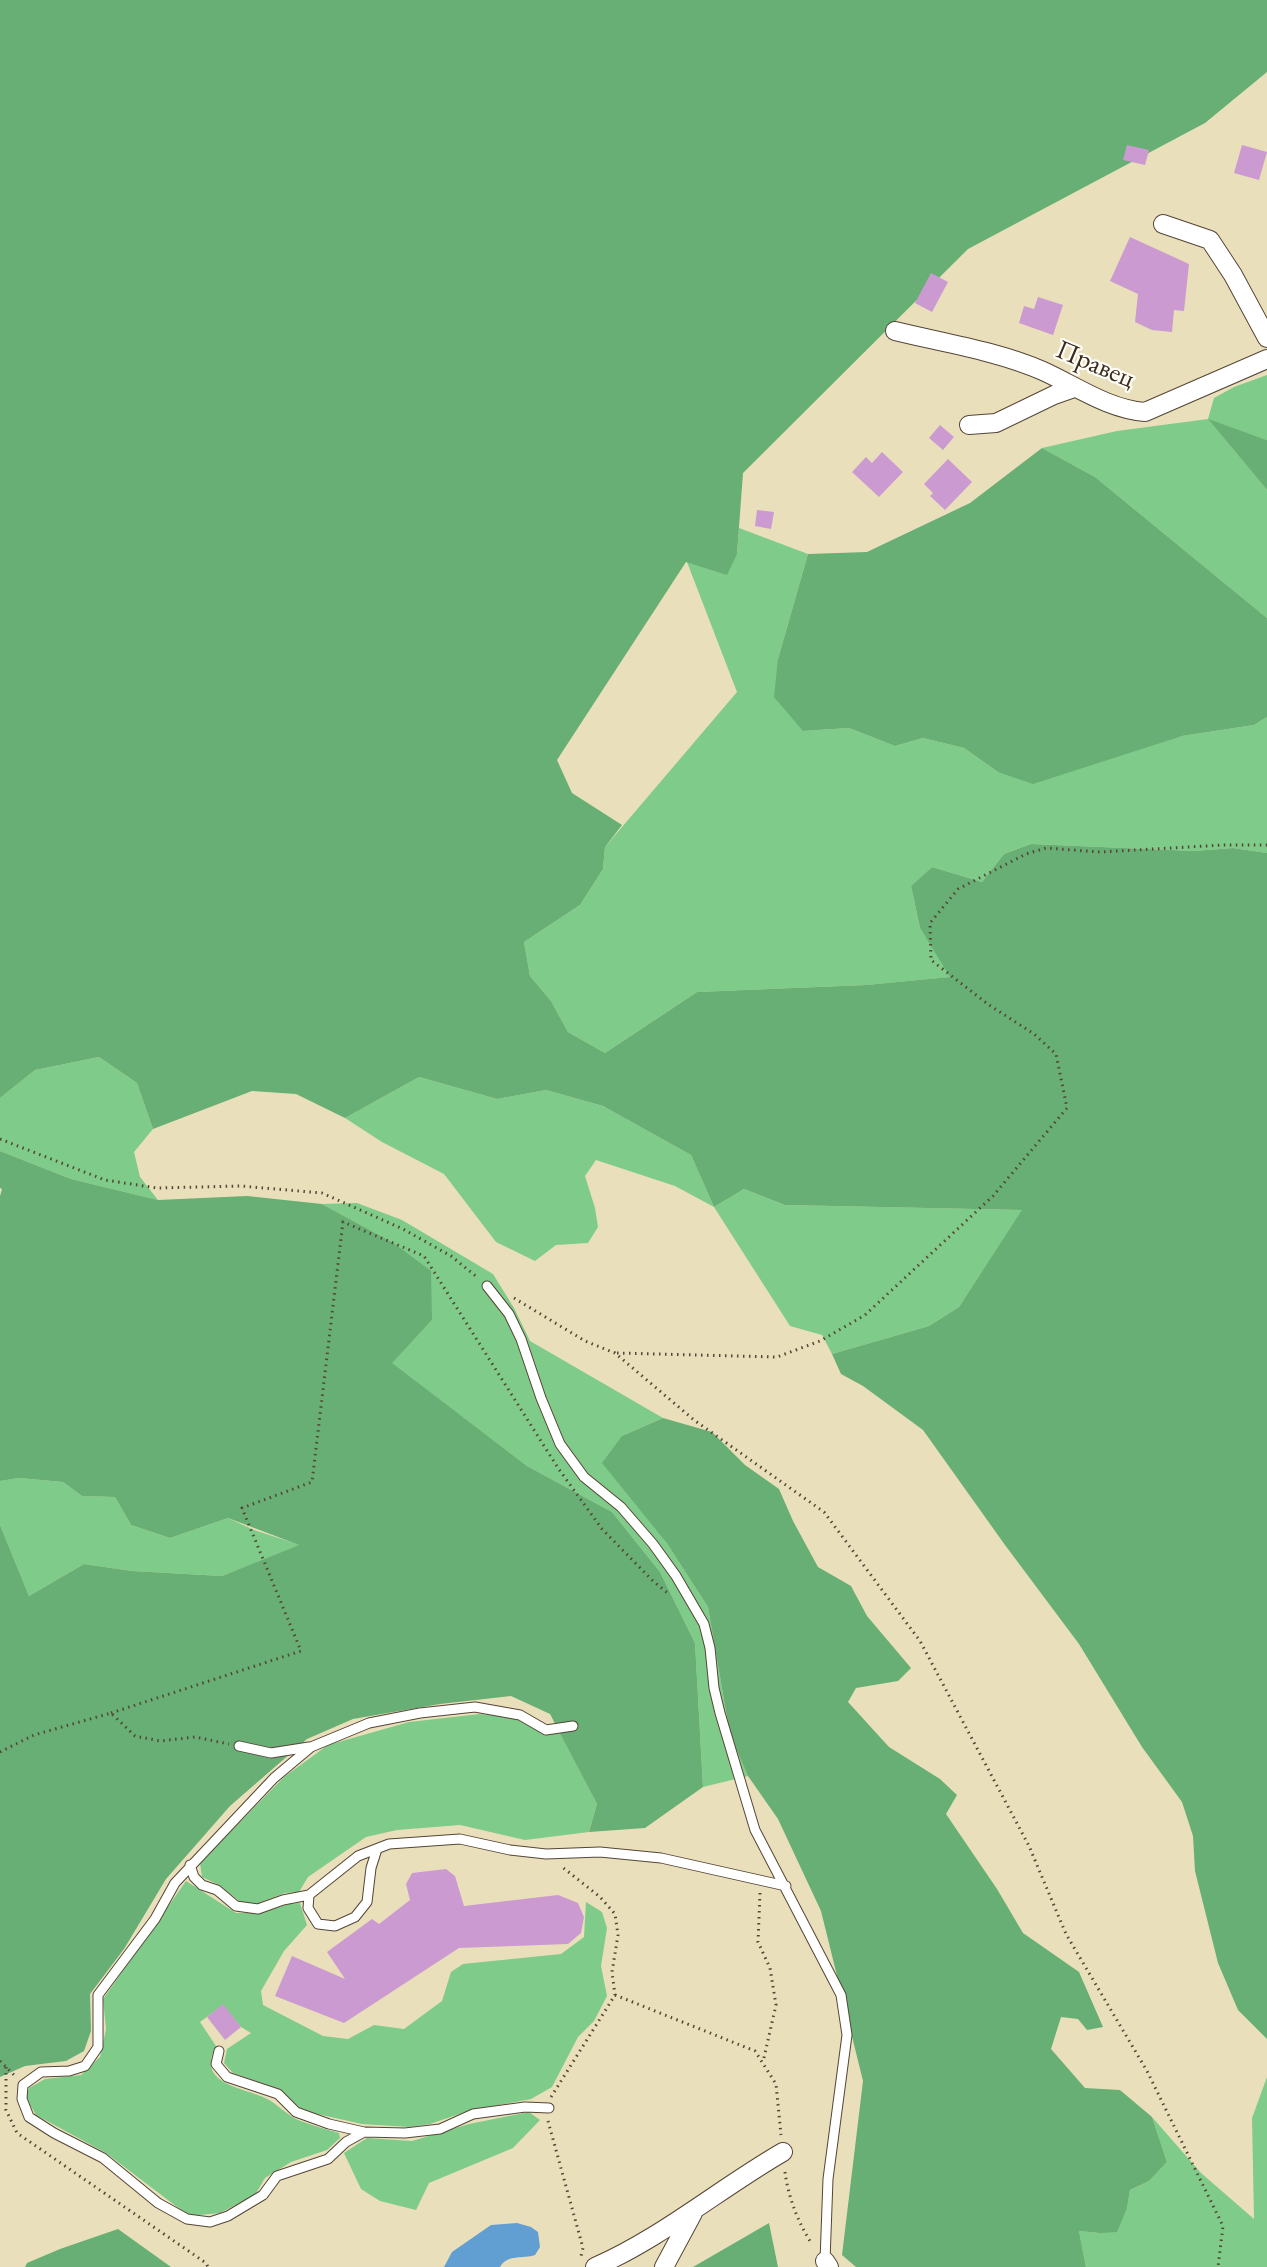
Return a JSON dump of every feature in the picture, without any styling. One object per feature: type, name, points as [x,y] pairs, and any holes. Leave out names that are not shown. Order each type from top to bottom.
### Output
[{"type":"street","points":[[1163,224],[1210,240],[1233,275],[1267,338]]},
{"type":"street","name":"Правец","points":[[895,332],[987,353],[1031,367],[1074,388],[1131,411],[1146,412],[1267,359]]},
{"type":"street","points":[[969,425],[996,423],[1054,395],[1074,388]]},
{"type":"street","points":[[588,2262],[626,2253],[783,2152]]},
{"type":"street","points":[[664,2267],[695,2210]]},
{"type":"lane","points":[[487,1286],[509,1314],[521,1339],[560,1444],[584,1477],[621,1507],[654,1544],[704,1624],[720,1713],[756,1830],[841,1995],[847,2035],[828,2179],[827,2264]]},
{"type":"lane","points":[[239,1746],[271,1753],[311,1747],[369,1723],[420,1713],[475,1707],[519,1715],[546,1730],[573,1726]]},
{"type":"lane","points":[[311,1747],[273,1778],[175,1883],[155,1919],[98,1995],[98,2047],[85,2066],[69,2071],[41,2072],[23,2085],[22,2099],[29,2117],[54,2133],[103,2158],[158,2203],[187,2219],[210,2222],[228,2216],[264,2194],[277,2176],[328,2159],[346,2142],[364,2132]]},
{"type":"lane","points":[[190,1865],[194,1877],[202,1885],[217,1890],[236,1906],[258,1909],[283,1900],[309,1895],[358,1856],[389,1844],[460,1839],[510,1850],[546,1854],[600,1852],[661,1858],[786,1886]]},
{"type":"lane","points":[[309,1895],[308,1908],[318,1924],[336,1926],[355,1917],[367,1902],[371,1868],[377,1849]]},
{"type":"lane","points":[[219,2051],[216,2064],[226,2077],[278,2094],[296,2112],[329,2124],[364,2132],[405,2133],[440,2129],[473,2114],[525,2107],[549,2108]]},
{"type":"path","points":[[615,1353],[777,1357],[820,1341],[865,1315],[993,1196],[1067,1108],[1056,1054],[1034,1034],[989,1005],[931,960],[930,923],[958,889],[1026,854],[1046,848],[1100,852],[1224,845],[1267,845]]},
{"type":"path","points":[[0,1139],[115,1182],[157,1188],[241,1186],[322,1193],[403,1229],[451,1256],[487,1286],[520,1301],[585,1341],[615,1353],[693,1420],[824,1512],[920,1641],[1029,1846],[1066,1934],[1148,2071],[1223,2226],[1218,2267]]},
{"type":"path","points":[[0,1752],[34,1735],[111,1713],[301,1651],[242,1508],[312,1482],[343,1222],[424,1256],[558,1468],[602,1529],[653,1581],[675,1599]]},
{"type":"path","points":[[111,1713],[135,1736],[160,1741],[195,1737],[239,1746]]},
{"type":"path","points":[[546,1854],[600,1897],[615,1914],[618,1935],[612,1972],[615,1995],[550,2099],[547,2119],[588,2262]]},
{"type":"path","points":[[761,1881],[758,1942],[770,1968],[776,2005],[763,2064]]},
{"type":"path","points":[[615,1995],[756,2051],[776,2084],[786,2184],[797,2215],[810,2241],[827,2264]]},
{"type":"path","points":[[0,2061],[23,2085]]},
{"type":"path","points":[[6,2067],[6,2110],[17,2133],[196,2256],[208,2267]]},
{"type":"green space","points":[[0,0],[1267,0],[1267,72],[1205,123],[968,249],[743,473],[737,554],[727,575],[686,562],[557,760],[572,793],[622,825],[605,847],[603,869],[580,905],[524,942],[530,976],[551,1001],[568,1032],[605,1053],[697,992],[866,985],[950,977],[920,928],[911,886],[932,867],[982,882],[1004,854],[1031,844],[1194,851],[1233,848],[1267,853],[1267,2039],[1238,2010],[1218,1963],[1195,1871],[1193,1836],[1182,1802],[1142,1747],[1079,1644],[923,1430],[863,1386],[841,1374],[832,1354],[929,1326],[959,1307],[1022,1210],[785,1205],[744,1189],[714,1207],[691,1155],[603,1106],[546,1090],[497,1099],[419,1077],[345,1118],[296,1094],[252,1091],[153,1129],[137,1083],[99,1057],[35,1070],[0,1098]]},
{"type":"green space","points":[[1267,375],[1267,440],[1209,420],[1267,490],[1267,618],[1095,477],[1042,448],[1117,431],[1208,419],[1214,398],[1234,387]]},
{"type":"green space","points":[[1208,419],[1267,440],[1267,490]]},
{"type":"green space","points":[[1042,448],[1095,477],[1267,618],[1267,717],[1254,725],[1182,736],[1033,784],[998,772],[964,748],[923,738],[895,746],[849,728],[803,731],[774,697],[778,659],[808,554],[867,552],[970,503]]},
{"type":"green space","points":[[739,528],[808,554],[778,659],[803,731],[849,728],[895,746],[923,738],[964,748],[998,772],[1182,736],[1254,725],[1267,717],[1267,853],[1233,848],[1194,851],[1031,844],[1004,854],[982,882],[932,867],[911,886],[920,928],[951,977],[866,985],[697,992],[605,1053],[568,1032],[551,1001],[530,976],[524,942],[580,905],[603,869],[605,847],[737,692],[687,562],[737,554]]},
{"type":"green space","points":[[99,1057],[137,1083],[153,1129],[134,1152],[140,1177],[158,1200],[71,1179],[0,1151],[0,1098],[35,1070]]},
{"type":"green space","points":[[419,1077],[497,1099],[546,1090],[603,1106],[691,1155],[714,1207],[675,1186],[596,1160],[585,1176],[598,1227],[588,1243],[556,1245],[535,1261],[496,1242],[444,1174],[382,1142],[345,1118]]},
{"type":"green space","points":[[0,1151],[71,1179],[158,1200],[247,1196],[322,1204],[392,1242],[431,1271],[432,1320],[392,1363],[527,1466],[612,1512],[660,1572],[695,1643],[703,1787],[645,1828],[589,1832],[597,1804],[550,1714],[511,1696],[440,1704],[353,1719],[307,1739],[230,1806],[166,1879],[124,1949],[90,1994],[91,2031],[84,2051],[66,2061],[25,2066],[0,2077],[0,1525],[29,1596],[84,1564],[132,1571],[222,1576],[299,1545],[228,1518],[170,1538],[131,1525],[115,1497],[82,1496],[63,1482],[19,1478],[0,1481],[0,1196],[2,1189],[0,1188]]},
{"type":"green space","points":[[744,1189],[785,1205],[1023,1210],[959,1307],[929,1326],[832,1354],[822,1335],[790,1326],[714,1207]]},
{"type":"green space","points":[[357,1203],[402,1220],[493,1274],[514,1308],[530,1341],[663,1418],[622,1436],[666,1542],[708,1607],[730,1735],[748,1776],[703,1787],[695,1643],[660,1572],[612,1512],[527,1466],[391,1363],[432,1320],[392,1242],[322,1204]]},
{"type":"green space","points":[[663,1418],[712,1432],[745,1465],[779,1489],[818,1567],[851,1586],[867,1616],[911,1668],[898,1681],[856,1688],[848,1702],[889,1747],[940,1779],[957,1795],[946,1814],[997,1889],[1023,1933],[1079,1972],[1103,2027],[1087,2030],[1078,2019],[1061,2017],[1051,2049],[1085,2088],[1120,2090],[1152,2117],[1167,2162],[1149,2181],[1130,2190],[1127,2208],[1117,2232],[1079,2231],[1086,2267],[856,2267],[842,2255],[863,2081],[821,1911],[778,1819],[748,1776],[730,1735],[708,1607],[666,1542],[602,1463],[622,1436]]},
{"type":"green space","points":[[19,1478],[63,1482],[82,1496],[115,1497],[131,1525],[170,1538],[228,1518],[254,1530],[300,1545],[222,1576],[132,1571],[84,1564],[29,1596],[0,1525],[0,1481]]},
{"type":"green space","points":[[480,1714],[515,1718],[543,1734],[560,1732],[597,1804],[589,1832],[525,1840],[460,1825],[397,1830],[366,1837],[308,1877],[299,1892],[285,1893],[256,1904],[242,1903],[219,1885],[202,1877],[200,1863],[284,1777],[328,1745],[409,1722]]},
{"type":"green space","points":[[186,1881],[236,1913],[264,1912],[300,1903],[307,1925],[284,1951],[261,1991],[263,2005],[323,2036],[348,2039],[374,2025],[404,2029],[442,2001],[451,1972],[463,1964],[561,1954],[584,1937],[586,1902],[602,1912],[607,1928],[601,1966],[607,1996],[594,2021],[578,2037],[552,2087],[531,2099],[468,2111],[430,2124],[409,2127],[362,2124],[304,2111],[275,2088],[233,2073],[224,2063],[227,2049],[251,2033],[241,2027],[223,2005],[200,2022],[216,2046],[211,2058],[216,2076],[223,2082],[268,2099],[298,2120],[339,2133],[340,2138],[327,2150],[291,2162],[265,2178],[255,2195],[220,2213],[189,2216],[106,2153],[36,2115],[26,2098],[29,2088],[45,2079],[81,2075],[100,2057],[106,2029],[103,1999]]},
{"type":"green space","points":[[1267,2077],[1267,2267],[1086,2267],[1079,2231],[1099,2233],[1127,2208],[1130,2190],[1149,2181],[1167,2162],[1152,2117],[1201,2173],[1254,2219],[1252,2118]]},
{"type":"green space","points":[[529,2112],[540,2120],[513,2148],[429,2183],[416,2210],[380,2201],[361,2189],[344,2153],[367,2138],[412,2141],[469,2124]]},
{"type":"green space","points":[[769,2223],[778,2267],[693,2267]]},
{"type":"green space","points":[[118,2229],[171,2267],[25,2267],[27,2263],[60,2249]]},
{"type":"water","points":[[517,2223],[531,2227],[538,2232],[540,2247],[535,2255],[507,2260],[500,2267],[444,2267],[452,2252],[491,2225]]},
{"type":"building","points":[[1127,145],[1149,150],[1145,165],[1123,160]]},
{"type":"building","points":[[1242,145],[1267,152],[1259,180],[1234,173]]},
{"type":"building","points":[[1130,237],[1189,264],[1184,311],[1174,310],[1172,332],[1152,330],[1135,322],[1138,294],[1110,281]]},
{"type":"building","points":[[931,273],[948,282],[932,312],[915,303]]},
{"type":"building","points":[[1038,297],[1063,305],[1053,335],[1019,323],[1024,306],[1034,309]]},
{"type":"building","points":[[940,425],[954,437],[943,450],[929,438]]},
{"type":"building","points":[[882,452],[903,472],[879,497],[852,472],[866,457],[872,463]]},
{"type":"building","points":[[948,459],[972,482],[945,510],[930,496],[933,493],[924,484]]},
{"type":"building","points":[[757,510],[774,512],[771,529],[755,526]]},
{"type":"building","points":[[446,1869],[455,1876],[464,1906],[558,1895],[578,1903],[584,1917],[581,1933],[568,1944],[459,1948],[344,2023],[275,1996],[292,1956],[345,1979],[327,1952],[372,1919],[379,1924],[410,1900],[406,1884],[412,1873]]},
{"type":"building","points":[[223,2004],[241,2027],[225,2040],[207,2017]]}]
